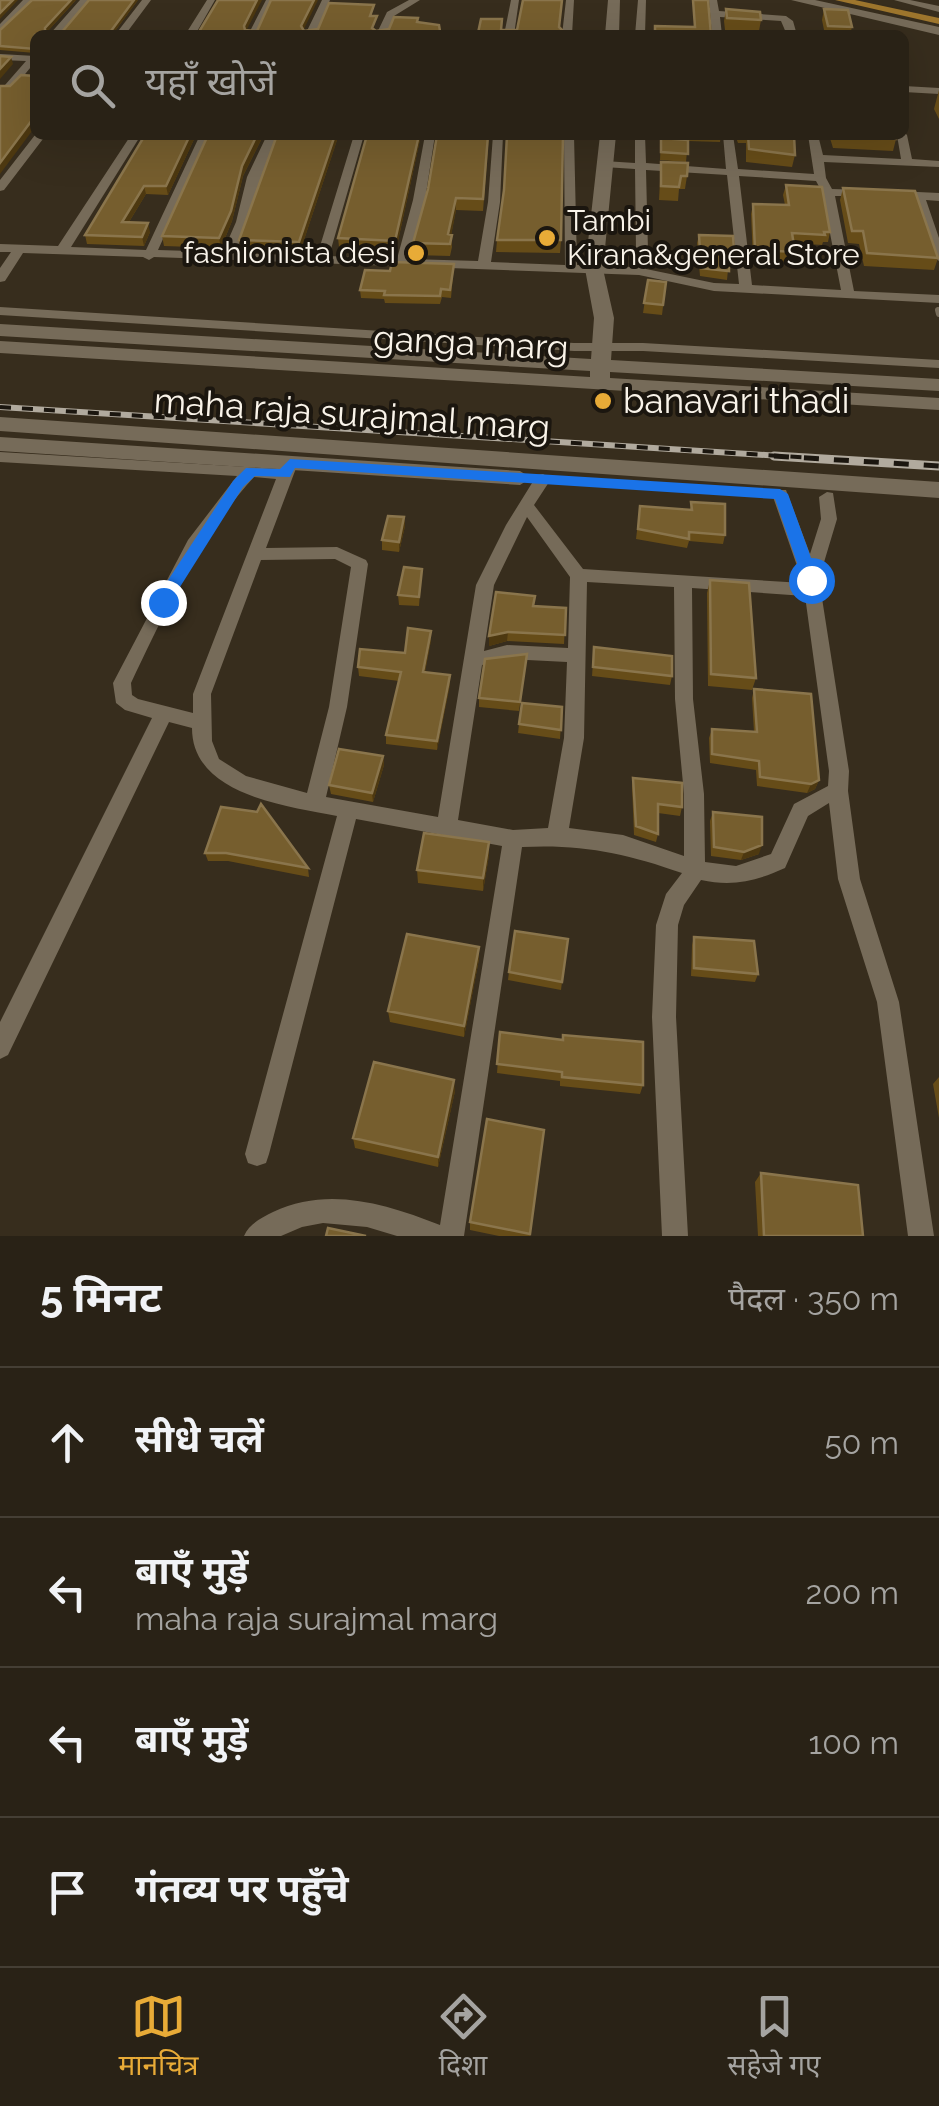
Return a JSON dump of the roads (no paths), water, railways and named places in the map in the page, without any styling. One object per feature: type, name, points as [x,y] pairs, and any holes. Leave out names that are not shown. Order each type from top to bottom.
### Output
[{"type":"street","points":[[0,29],[28,0]]},
{"type":"street","points":[[58,30],[85,0]]},
{"type":"street","points":[[124,30],[147,0]]},
{"type":"street","points":[[193,30],[211,0]]},
{"type":"street","points":[[255,30],[270,0]]},
{"type":"street","points":[[312,30],[326,0]]},
{"type":"street","points":[[383,30],[390,14],[416,0]]},
{"type":"street","points":[[510,30],[514,0]]},
{"type":"street","points":[[568,30],[570,0]]},
{"type":"street","points":[[612,30],[614,0]]},
{"type":"street","points":[[640,30],[642,0]]},
{"type":"street","points":[[713,0],[717,30]]},
{"type":"street","points":[[797,0],[939,31]]},
{"type":"street","points":[[898,0],[939,9]]},
{"type":"street","points":[[716,14],[776,16],[788,21],[791,30]]},
{"type":"street","points":[[0,57],[30,57]]},
{"type":"street","points":[[0,99],[4,88],[29,74]]},
{"type":"street","points":[[909,89],[939,91]]},
{"type":"street","points":[[0,188],[36,140]]},
{"type":"street","points":[[60,252],[133,140]]},
{"type":"street","points":[[148,256],[203,140]]},
{"type":"street","points":[[227,258],[270,140]]},
{"type":"street","points":[[322,260],[358,140]]},
{"type":"street","points":[[402,263],[419,200],[429,140]]},
{"type":"street","points":[[484,265],[494,202],[498,140]]},
{"type":"street","points":[[569,140],[571,268]]},
{"type":"street","points":[[602,365],[594,269],[607,140]]},
{"type":"street","points":[[639,271],[640,140]]},
{"type":"street","points":[[729,140],[746,288]]},
{"type":"street","points":[[814,140],[848,294]]},
{"type":"street","points":[[903,140],[906,162]]},
{"type":"street","points":[[818,158],[939,164]]},
{"type":"street","points":[[604,164],[820,178]]},
{"type":"street","points":[[828,192],[939,197]]},
{"type":"street","points":[[918,196],[939,257]]},
{"type":"street","points":[[0,278],[6,250],[639,271],[690,284],[939,299]]},
{"type":"street","points":[[0,311],[602,365],[939,364]]},
{"type":"street","name":"ganga marg","points":[[0,330],[939,385]]},
{"type":"street","name":"ganga marg","points":[[0,348],[602,365],[939,404]]},
{"type":"street","name":"maha raja surajmal marg","points":[[0,424],[290,461],[939,490]]},
{"type":"street","name":"maha raja surajmal marg","points":[[0,444],[939,506]]},
{"type":"street","points":[[0,457],[252,472],[290,461]]},
{"type":"street","points":[[290,461],[202,694],[202,742],[212,764],[240,782],[314,803],[513,839],[580,836],[661,853],[695,872],[753,876],[778,862],[793,816],[810,800],[838,791]]},
{"type":"street","points":[[199,722],[132,705],[123,698],[122,683],[195,546],[238,484],[252,472]]},
{"type":"street","points":[[447,827],[485,585],[543,479]]},
{"type":"street","points":[[780,494],[812,585],[839,770],[849,879],[888,1002],[921,1236]]},
{"type":"street","points":[[812,585],[829,520],[827,497]]},
{"type":"street","points":[[526,506],[552,535],[568,567],[579,576],[812,585]]},
{"type":"street","points":[[253,554],[337,553],[360,564],[338,707],[314,803]]},
{"type":"street","points":[[557,837],[574,738],[579,576]]},
{"type":"street","points":[[676,1236],[664,1017],[667,925],[674,900],[695,872],[694,794],[684,714],[683,583]]},
{"type":"street","points":[[473,660],[507,652],[574,655]]},
{"type":"street","points":[[0,1047],[163,715]]},
{"type":"street","points":[[257,1154],[350,810]]},
{"type":"street","points":[[451,1236],[513,839]]},
{"type":"street","points":[[257,1236],[281,1218],[319,1209],[364,1212],[436,1236]]},
{"type":"waterway","points":[[840,0],[939,21]]},
{"type":"railway","points":[[0,407],[813,458]]},
{"type":"railway","points":[[774,456],[939,466]]},
{"type":"place","name":"Tambi Kirana&general Store","points":[[547,238]]},
{"type":"place","name":"fashionista desi","points":[[416,253]]},
{"type":"place","name":"banavari thadi","points":[[603,401]]}]
